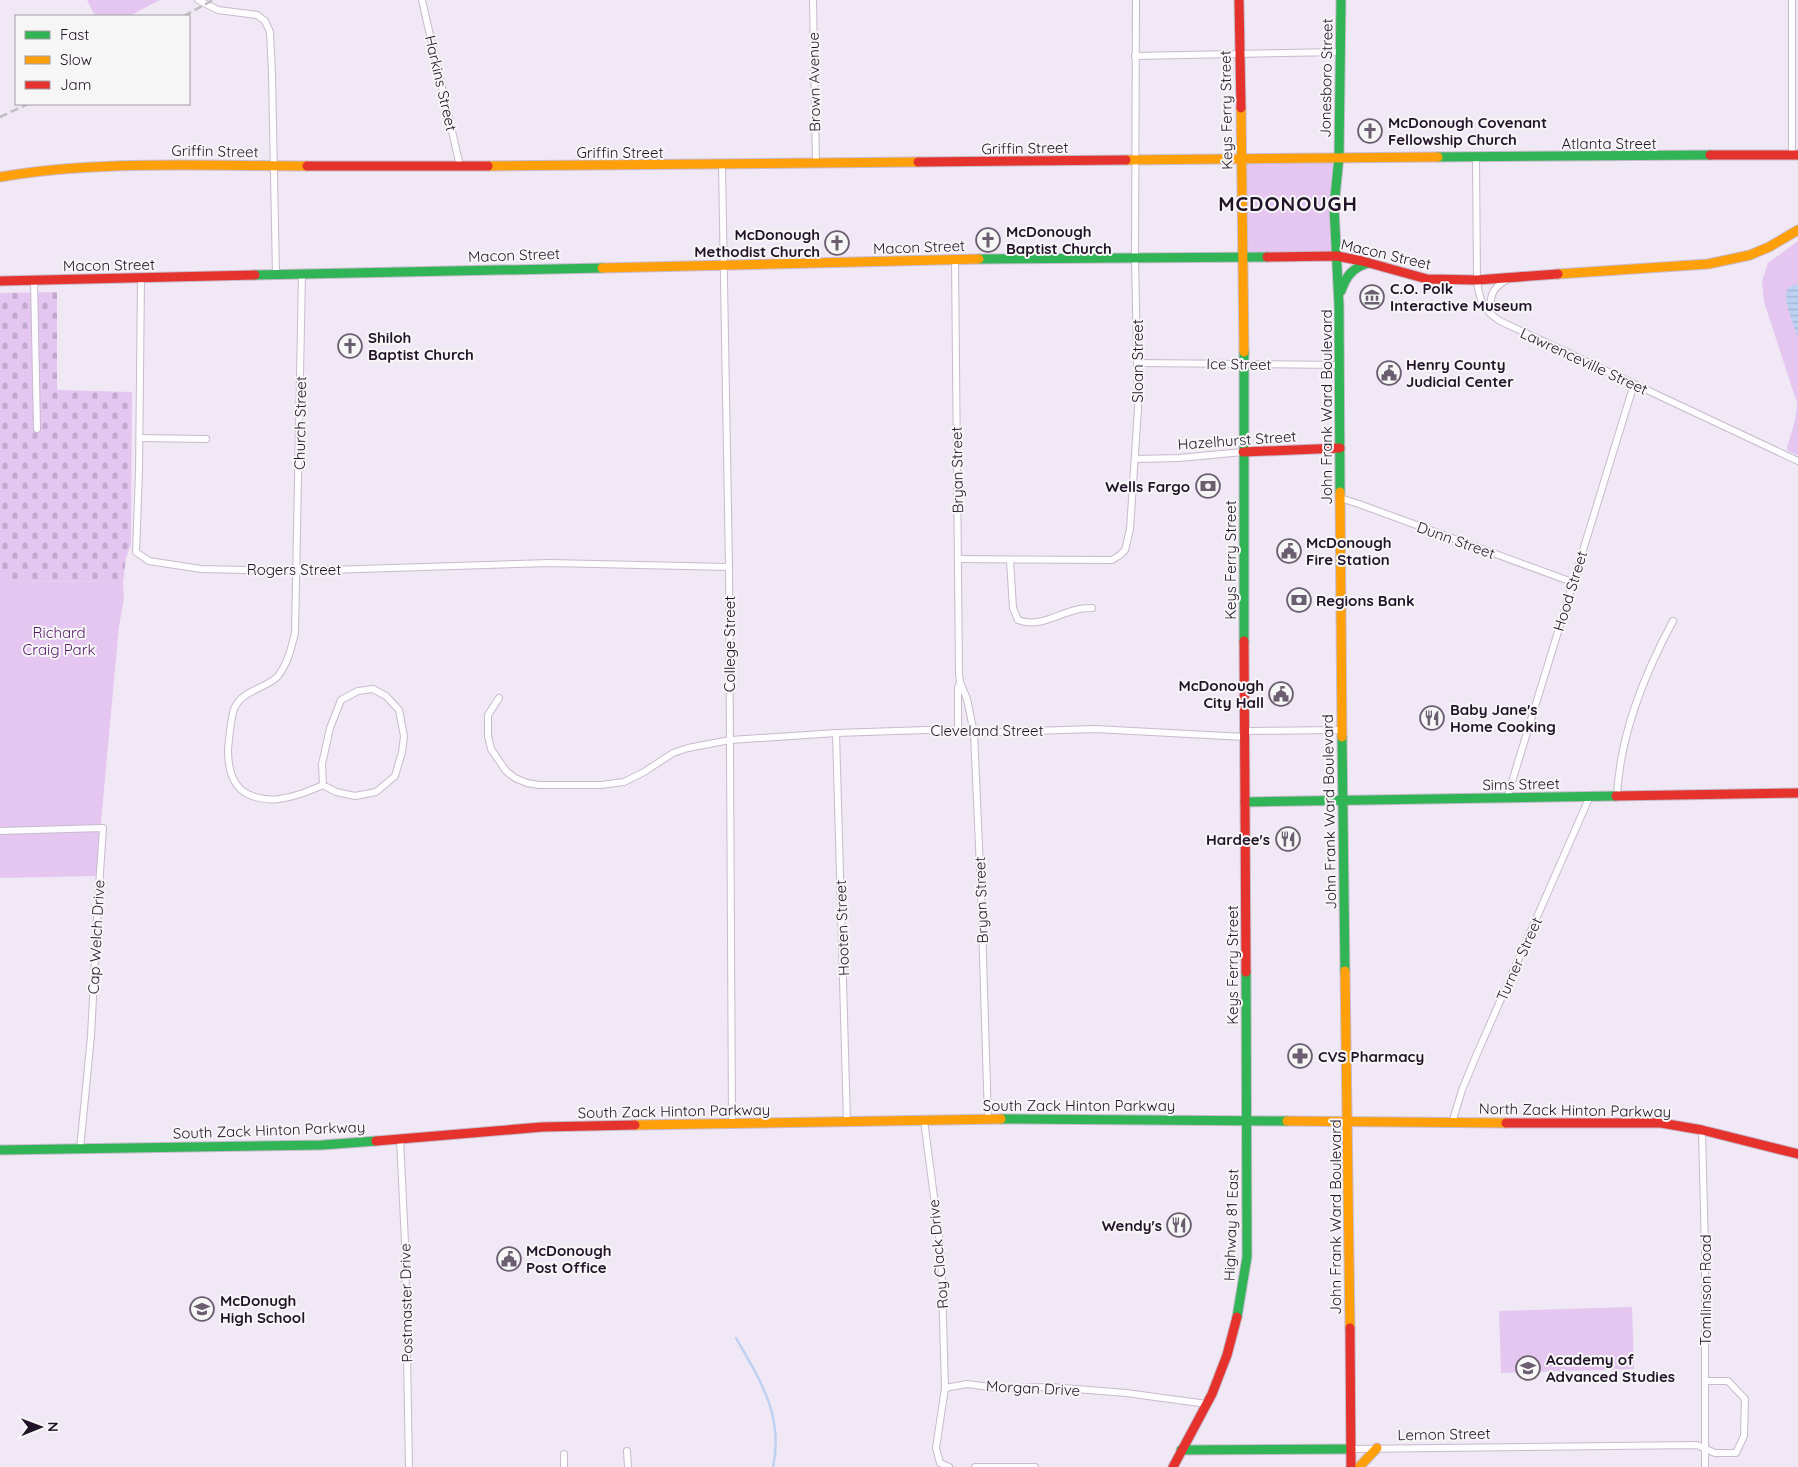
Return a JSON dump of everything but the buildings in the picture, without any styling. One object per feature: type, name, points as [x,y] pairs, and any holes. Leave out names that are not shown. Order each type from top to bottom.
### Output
[{"type":"main road","name":"Keys Ferry Street","points":[[1239,0],[1240,160],[1244,257],[1243,452],[1247,1120]]},
{"type":"main road","name":"Jonesboro Street","points":[[1339,157],[1340,0]]},
{"type":"main road","name":"Atlanta Street","points":[[1240,160],[1339,157],[1795,155]]},
{"type":"main road","name":"John Frank Ward Boulevard","points":[[1339,157],[1334,207],[1339,296],[1340,365],[1342,800],[1348,1122],[1351,1467]]},
{"type":"main road","name":"Griffin Street","points":[[0,177],[43,170],[157,164],[460,166],[1240,160]]},
{"type":"main road","name":"Macon Street","points":[[0,281],[954,259],[1337,256],[1427,279],[1477,280],[1708,264],[1750,254],[1769,247],[1798,230]]},
{"type":"main road","points":[[1339,296],[1345,278],[1350,272],[1360,265],[1370,263]]},
{"type":"main road","name":"Hazelhurst Street","points":[[1243,452],[1340,448]]},
{"type":"main road","name":"Sims Street","points":[[1245,802],[1798,793]]},
{"type":"main road","name":"South Zack Hinton Parkway","points":[[0,1150],[322,1145],[542,1127],[732,1123],[1192,1118],[1348,1122]]},
{"type":"main road","name":"Highway 81 East","points":[[1173,1467],[1207,1404],[1220,1374],[1233,1335],[1245,1274],[1248,1221],[1247,1120]]},
{"type":"main road","name":"North Zack Hinton Parkway","points":[[1348,1122],[1636,1122],[1668,1124],[1702,1130],[1798,1154]]},
{"type":"main road","points":[[1359,1467],[1377,1448]]},
{"type":"main road","name":"Lemon Street","points":[[1181,1450],[1351,1450]]},
{"type":"street","points":[[198,0],[218,10],[257,15],[267,25],[271,43],[276,275]]},
{"type":"street","name":"Harkins Street","points":[[422,0],[460,166]]},
{"type":"street","name":"Brown Avenue","points":[[813,0],[816,164]]},
{"type":"street","name":"Sloan Street","points":[[958,560],[1112,560],[1120,555],[1128,543],[1136,458],[1138,363],[1135,161],[1136,0]]},
{"type":"street","points":[[1792,0],[1795,155]]},
{"type":"street","points":[[1135,56],[1340,52]]},
{"type":"street","points":[[1476,157],[1477,280],[1479,298],[1490,314]]},
{"type":"street","name":"College Street","points":[[722,165],[729,567],[732,1123]]},
{"type":"street","name":"Bryan Street","points":[[954,259],[960,682],[974,732],[988,1119]]},
{"type":"street","name":"Church Street","points":[[302,274],[295,634],[288,659],[277,677],[265,685],[248,692],[235,707],[229,740],[228,763],[237,786],[255,797],[278,799],[301,794],[323,785]]},
{"type":"street","name":"Rogers Street","points":[[141,278],[140,438],[136,552],[149,561],[187,568],[297,571],[550,563],[729,567]]},
{"type":"street","points":[[1490,314],[1492,292],[1509,278]]},
{"type":"street","points":[[34,280],[37,429]]},
{"type":"street","name":"Lawrenceville Street","points":[[1490,314],[1500,321],[1798,461]]},
{"type":"street","name":"Ice Street","points":[[1138,363],[1340,365]]},
{"type":"street","name":"Hood Street","points":[[1507,798],[1634,384]]},
{"type":"street","points":[[140,438],[206,439]]},
{"type":"street","name":"Hazelhurst Street","points":[[1136,458],[1179,458],[1243,452]]},
{"type":"street","name":"Dunn Street","points":[[1340,498],[1572,582]]},
{"type":"street","points":[[1010,560],[1013,608],[1018,620],[1035,622],[1054,619],[1076,610],[1092,608]]},
{"type":"street","points":[[1617,796],[1618,773],[1634,709],[1650,668],[1673,621]]},
{"type":"street","name":"Bryan Street","points":[[958,730],[958,688],[960,682]]},
{"type":"street","points":[[373,689],[386,696],[399,710],[404,736],[402,752],[395,776],[376,792],[355,796],[336,792],[323,785],[322,764],[330,728],[341,700],[358,691],[373,689]]},
{"type":"street","name":"Cleveland Street","points":[[498,698],[488,715],[488,736],[491,749],[506,771],[521,780],[539,785],[601,785],[624,782],[644,772],[673,753],[688,748],[730,740],[836,733],[958,730],[974,732],[1095,729],[1245,734],[1342,730]]},
{"type":"street","name":"Hooten Street","points":[[836,733],[847,1122]]},
{"type":"street","name":"Turner Street","points":[[1452,1123],[1462,1090],[1476,1056],[1590,796]]},
{"type":"street","name":"Cap Welch Drive","points":[[0,830],[103,828],[91,1036],[80,1149]]},
{"type":"street","name":"Roy Clack Drive","points":[[924,1120],[941,1251],[945,1388]]},
{"type":"street","name":"Tomlinson Road","points":[[1702,1130],[1705,1250],[1705,1467]]},
{"type":"street","name":"Postmaster Drive","points":[[400,1138],[405,1252],[409,1467]]},
{"type":"street","name":"Lemon Street","points":[[1351,1450],[1377,1448],[1697,1445],[1715,1453],[1736,1453],[1744,1436],[1744,1399],[1728,1381],[1705,1381]]},
{"type":"street","name":"Morgan Drive","points":[[945,1388],[967,1384],[997,1388],[1051,1386],[1126,1392],[1207,1404]]},
{"type":"street","points":[[945,1388],[936,1448],[940,1463],[949,1467]]},
{"type":"street","points":[[627,1451],[628,1467]]},
{"type":"street","points":[[564,1454],[564,1467]]},
{"type":"street","points":[[975,1467],[1035,1467]]},
{"type":"green space","points":[[87,0],[160,0],[131,15],[94,15]]},
{"type":"green space","points":[[1339,157],[1337,256],[1244,257],[1240,160]]},
{"type":"green space","points":[[1798,241],[1798,455],[1788,451],[1787,448],[1795,420],[1797,403],[1764,302],[1762,281],[1768,263]]},
{"type":"green space","points":[[57,292],[57,390],[132,392],[131,544],[126,558],[123,582],[2,581],[2,568],[0,564],[0,293]]},
{"type":"green space","name":"Richard Craig Park","points":[[0,564],[2,568],[2,581],[123,582],[124,599],[119,626],[96,876],[0,878]]},
{"type":"green space","points":[[1632,1307],[1634,1369],[1501,1373],[1499,1311]]},
{"type":"water","points":[[1793,285],[1798,285],[1798,337],[1786,299],[1787,290]]},
{"type":"waterway","points":[[736,1338],[768,1399],[775,1431],[776,1449],[773,1467]]},
{"type":"railway","points":[[186,15],[213,0]]},
{"type":"railway","points":[[0,117],[26,105]]},
{"type":"traffic: fast","points":[[1340,492],[1339,305],[1334,207],[1339,157],[1341,0]]},
{"type":"traffic: fast","points":[[1438,157],[1710,155]]},
{"type":"traffic: fast","points":[[979,259],[1267,257]]},
{"type":"traffic: fast","points":[[1341,291],[1351,273],[1369,263]]},
{"type":"traffic: fast","points":[[255,275],[602,268]]},
{"type":"traffic: fast","points":[[1244,352],[1244,641]]},
{"type":"traffic: fast","points":[[1342,737],[1345,971]]},
{"type":"traffic: fast","points":[[1245,802],[1616,796]]},
{"type":"traffic: fast","points":[[1237,1317],[1247,1257],[1246,972]]},
{"type":"traffic: fast","points":[[1001,1119],[1287,1121]]},
{"type":"traffic: fast","points":[[0,1150],[322,1145],[376,1141]]},
{"type":"traffic: fast","points":[[1181,1450],[1351,1449]]},
{"type":"traffic: slow","points":[[1241,108],[1244,352]]},
{"type":"traffic: slow","points":[[1126,160],[1438,157]]},
{"type":"traffic: slow","points":[[488,166],[918,162]]},
{"type":"traffic: slow","points":[[0,177],[77,168],[115,166],[307,166]]},
{"type":"traffic: slow","points":[[1558,274],[1708,264],[1750,255],[1769,247],[1798,230]]},
{"type":"traffic: slow","points":[[602,268],[979,259]]},
{"type":"traffic: slow","points":[[1340,492],[1342,737]]},
{"type":"traffic: slow","points":[[1345,971],[1350,1328]]},
{"type":"traffic: slow","points":[[635,1125],[1001,1119]]},
{"type":"traffic: slow","points":[[1287,1121],[1506,1123]]},
{"type":"traffic: slow","points":[[1359,1467],[1377,1448]]},
{"type":"traffic: jam","points":[[1239,0],[1241,108]]},
{"type":"traffic: jam","points":[[1710,155],[1798,155]]},
{"type":"traffic: jam","points":[[918,162],[1126,160]]},
{"type":"traffic: jam","points":[[307,166],[488,166]]},
{"type":"traffic: jam","points":[[1267,257],[1337,256],[1427,279],[1477,280],[1558,274]]},
{"type":"traffic: jam","points":[[0,281],[255,275]]},
{"type":"traffic: jam","points":[[1243,452],[1340,448]]},
{"type":"traffic: jam","points":[[1244,641],[1246,972]]},
{"type":"traffic: jam","points":[[1616,796],[1798,793]]},
{"type":"traffic: jam","points":[[1506,1123],[1661,1123],[1702,1130],[1798,1154]]},
{"type":"traffic: jam","points":[[376,1141],[542,1127],[635,1125]]},
{"type":"traffic: jam","points":[[1173,1467],[1212,1394],[1227,1355],[1237,1317]]},
{"type":"traffic: jam","points":[[1350,1328],[1351,1467]]},
{"type":"place","name":"McDonough Covenant Fellowship Church","points":[[1370,131]]},
{"type":"place","name":"McDonough Baptist Church","points":[[988,240]]},
{"type":"place","name":"McDonough Methodist Church","points":[[837,243]]},
{"type":"place","name":"C.O. Polk Interactive Museum","points":[[1372,297]]},
{"type":"place","name":"Shiloh Baptist Church","points":[[350,346]]},
{"type":"place","name":"Henry County Judicial Center","points":[[1389,373]]},
{"type":"place","name":"Wells Fargo","points":[[1208,486]]},
{"type":"place","name":"McDonough Fire Station","points":[[1289,551]]},
{"type":"place","name":"Regions Bank","points":[[1299,600]]},
{"type":"place","name":"McDonough City Hall","points":[[1281,694]]},
{"type":"place","name":"Baby Jane's Home Cooking","points":[[1432,718]]},
{"type":"place","name":"Hardee's","points":[[1288,839]]},
{"type":"place","name":"CVS Pharmacy","points":[[1300,1056]]},
{"type":"place","name":"Wendy's","points":[[1179,1225]]},
{"type":"place","name":"McDonough Post Office","points":[[509,1259]]},
{"type":"place","name":"McDonugh High School","points":[[202,1309]]},
{"type":"place","name":"Academy of Advanced Studies","points":[[1528,1368]]},
{"type":"district","name":"MCDONOUGH","points":[[1288,203]]}]
